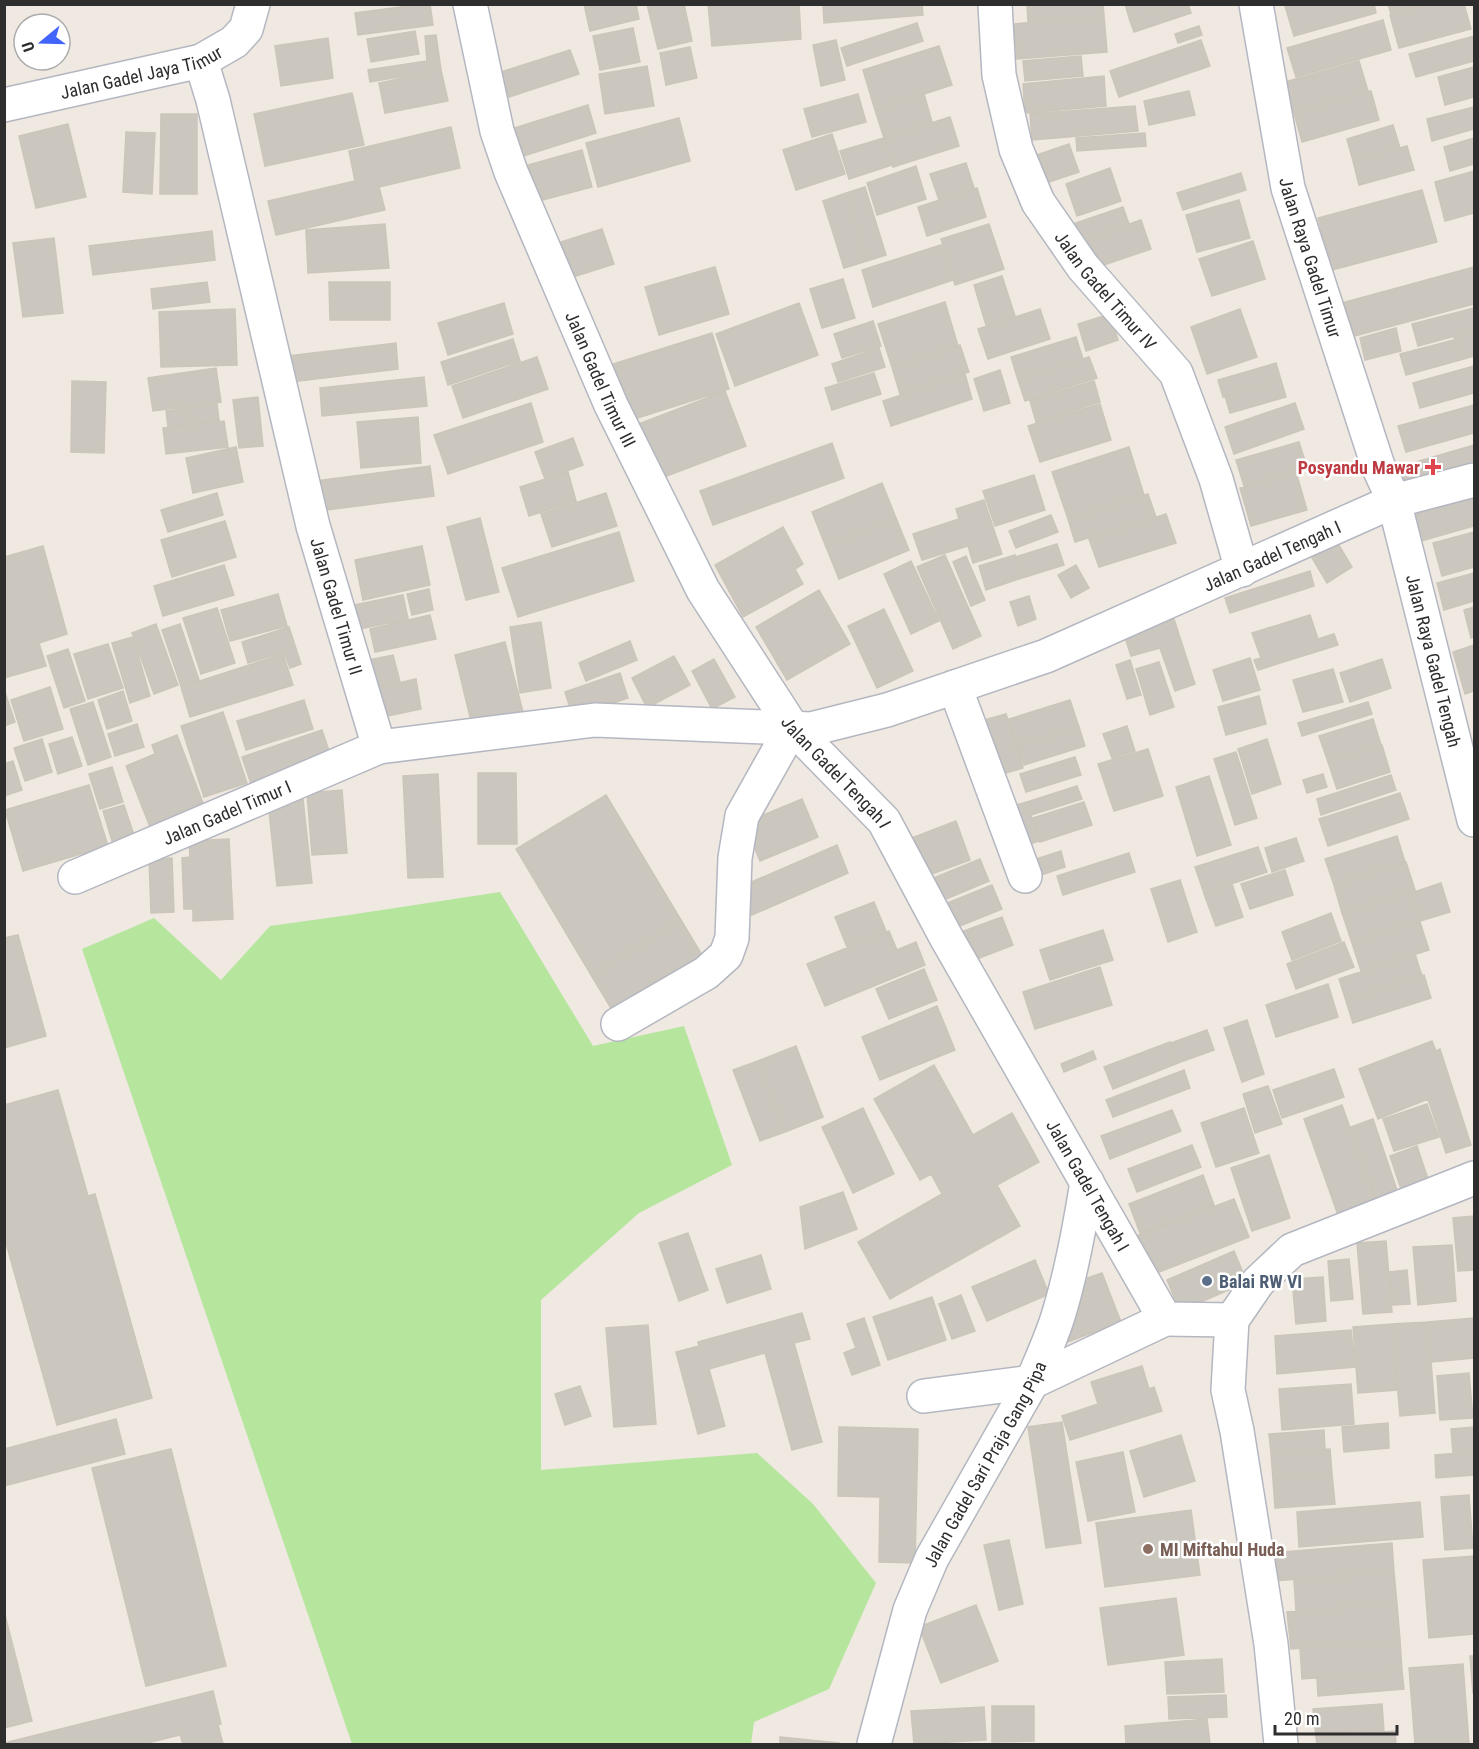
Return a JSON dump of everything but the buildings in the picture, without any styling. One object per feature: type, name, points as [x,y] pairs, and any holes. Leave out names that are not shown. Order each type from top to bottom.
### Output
[{"type":"street","name":"Jalan Gadel Jaya Timur","points":[[4,105],[201,61],[234,42],[246,29],[253,4]]},
{"type":"street","name":"Jalan Gadel Timur III","points":[[470,4],[497,131],[510,172],[611,405],[703,590],[792,727]]},
{"type":"street","name":"Jalan Gadel Timur IV","points":[[995,4],[999,75],[1016,149],[1038,202],[1083,267],[1176,373],[1216,479],[1242,570]]},
{"type":"street","name":"Jalan Raya Gadel Timur","points":[[1256,4],[1288,188],[1378,466],[1394,501]]},
{"type":"street","name":"Jalan Gadel Timur II","points":[[201,61],[213,100],[313,526],[379,747]]},
{"type":"street","name":"Jalan Gadel Tengah I","points":[[792,727],[811,729],[876,713],[1046,656],[1394,501],[1474,480]]},
{"type":"street","name":"Jalan Raya Gadel Tengah","points":[[1394,501],[1474,820]]},
{"type":"street","points":[[955,687],[1025,876]]},
{"type":"street","points":[[379,747],[595,720],[792,727],[742,816],[735,858],[732,938],[726,955],[706,973],[618,1024]]},
{"type":"street","name":"Jalan Gadel Tengah I","points":[[792,727],[884,821],[946,938],[1165,1319]]},
{"type":"street","name":"Jalan Gadel Timur I","points":[[75,877],[379,747]]},
{"type":"street","points":[[1281,1744],[1271,1644],[1237,1431],[1228,1390],[1232,1320],[1258,1282],[1292,1250],[1474,1178]]},
{"type":"street","name":"Jalan Gadel Sari Praja Gang Pipa","points":[[874,1744],[910,1610],[932,1558],[1032,1382],[1059,1315],[1079,1233],[1087,1182]]},
{"type":"street","points":[[924,1396],[1032,1382],[1165,1319],[1232,1320]]},
{"type":"green space","points":[[500,892],[593,1046],[684,1026],[732,1165],[639,1213],[541,1300],[541,1470],[757,1453],[813,1504],[876,1583],[829,1689],[754,1722],[751,1744],[352,1744],[82,949],[154,918],[221,980],[270,926]]},
{"type":"place","name":"Posyandu Mawar","points":[[1433,467]]},
{"type":"place","name":"Balai RW VI","points":[[1207,1281]]},
{"type":"place","name":"MI Miftahul Huda","points":[[1148,1549]]}]
